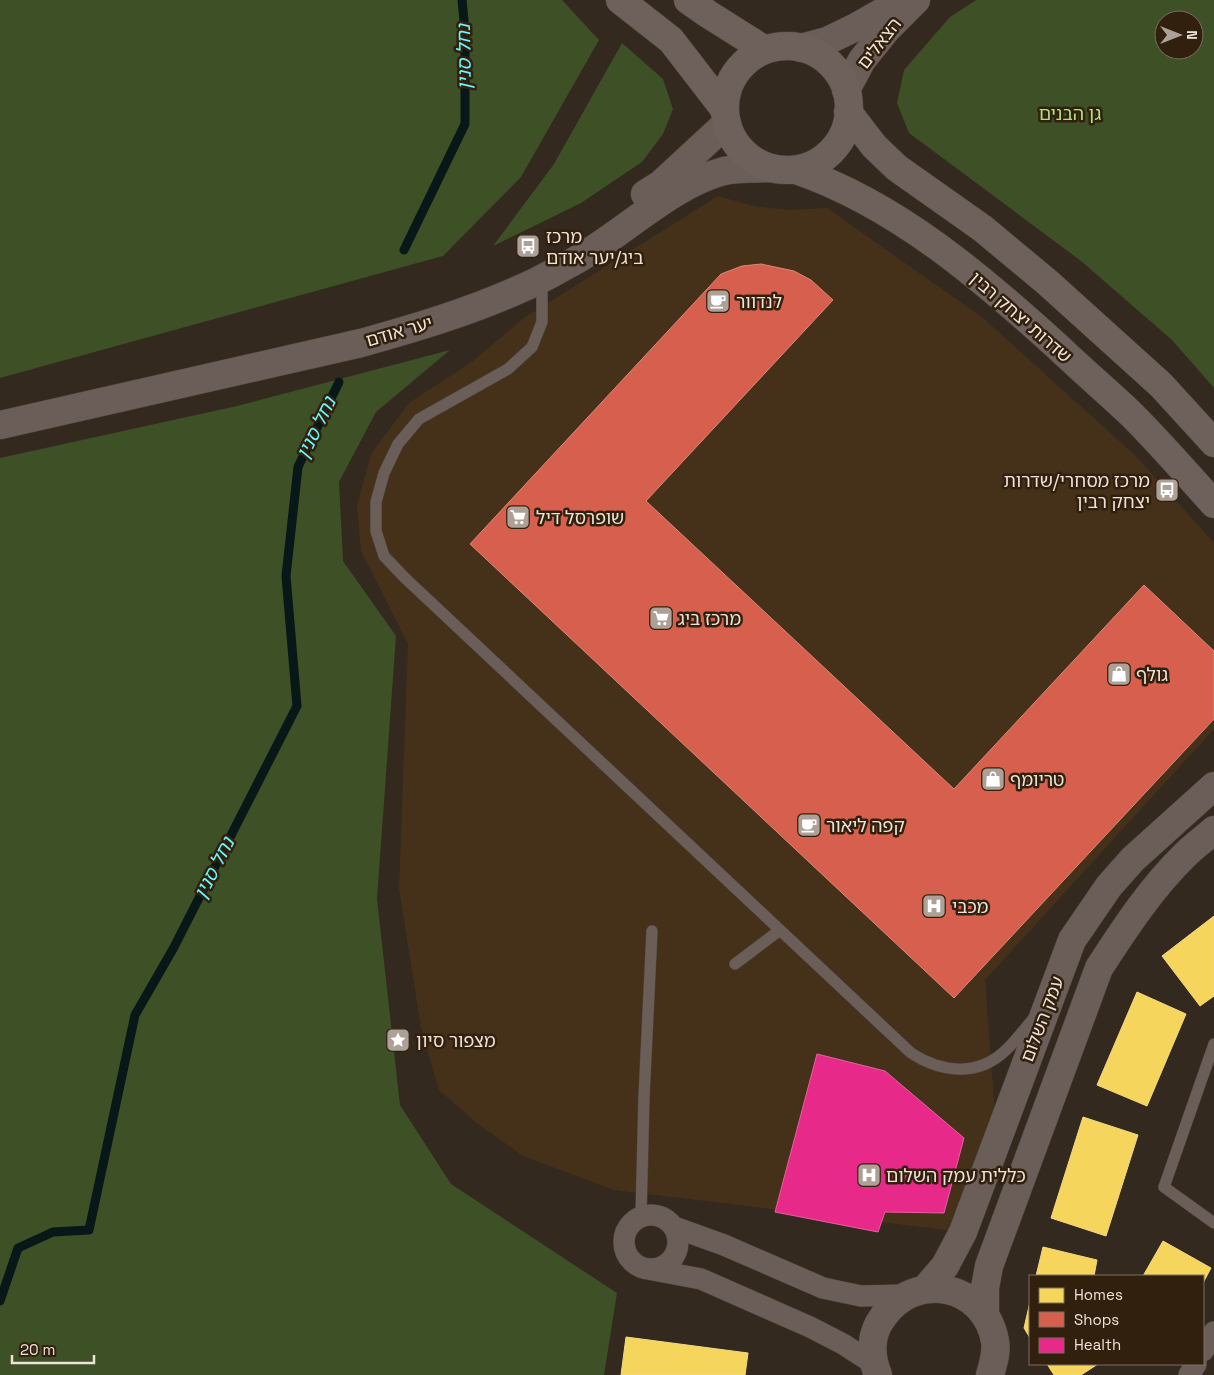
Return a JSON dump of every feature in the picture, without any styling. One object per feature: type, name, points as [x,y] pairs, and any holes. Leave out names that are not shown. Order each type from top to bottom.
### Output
[{"type":"main road","points":[[620,0],[671,40],[726,116],[735,142],[750,158],[770,168],[783,171],[796,170],[817,163],[834,150],[848,123],[847,101],[843,82],[831,64],[822,56],[802,48],[786,46],[765,50],[747,61],[737,72],[727,92],[726,116]]},
{"type":"main road","points":[[688,0],[765,50]]},
{"type":"main road","points":[[847,101],[874,146],[897,168],[982,228],[1047,282],[1161,385],[1214,443]]},
{"type":"main road","name":"שדרות יצחק רבין","points":[[796,170],[823,179],[899,220],[1020,313],[1132,415],[1214,504]]},
{"type":"street","name":"הצאלים","points":[[802,48],[828,41],[856,28],[903,0]]},
{"type":"street","name":"הצאלים","points":[[847,101],[862,60],[887,29],[916,0]]},
{"type":"street","name":"יער אודם","points":[[0,408],[350,332],[515,277],[661,184],[726,116]]},
{"type":"street","name":"יער אודם","points":[[0,425],[361,343],[415,328],[477,307],[522,289],[574,262],[674,193],[699,179],[726,171],[770,168]]},
{"type":"street","name":"עמק השלום","points":[[876,1369],[872,1344],[878,1324],[889,1307],[915,1292],[945,1266],[963,1232],[1072,940],[1109,886],[1133,859],[1214,786]]},
{"type":"street","name":"עמק השלום","points":[[985,1315],[985,1288],[989,1266],[1099,968],[1151,893],[1185,855],[1214,830]]},
{"type":"street","points":[[648,1270],[658,1269],[673,1258],[678,1244],[677,1234],[668,1220],[650,1214],[641,1216],[627,1228],[624,1243],[631,1261],[648,1270],[701,1280],[810,1327],[843,1344],[876,1369]]},
{"type":"street","points":[[674,1227],[724,1245],[823,1288],[861,1296],[942,1288],[959,1293],[985,1315],[992,1328],[995,1342],[996,1369]]},
{"type":"street","points":[[1204,1349],[1214,1332]]},
{"type":"lane","points":[[542,278],[542,322],[532,346],[508,369],[419,419],[398,444],[384,473],[376,502],[376,531],[384,556],[405,578],[911,1053],[924,1061],[940,1067],[975,1069],[992,1061],[1006,1050],[1050,999]]},
{"type":"lane","points":[[735,964],[780,930]]},
{"type":"lane","points":[[641,1216],[644,1097],[652,932]]},
{"type":"lane","points":[[1214,1044],[1164,1186],[1214,1224]]},
{"type":"shaded area","name":"מרכז ביג","points":[[718,196],[753,206],[788,210],[827,208],[983,318],[1138,458],[1214,543],[1214,729],[985,980],[996,1126],[954,1231],[614,1190],[523,1156],[478,1124],[439,1090],[421,1028],[399,888],[408,644],[361,551],[357,506],[371,454],[409,403],[473,361],[524,318]]},
{"type":"green space","points":[[0,0],[562,0],[599,40],[521,177],[443,256],[0,378]]},
{"type":"green space","name":"גן הבנים","points":[[976,0],[1214,0],[1214,388],[1172,340],[1081,261],[909,133],[897,103],[904,70],[950,17]]},
{"type":"green space","points":[[622,43],[663,79],[673,109],[663,134],[642,162],[581,203],[493,246],[554,164]]},
{"type":"green space","points":[[450,350],[376,412],[339,482],[343,561],[396,636],[377,899],[400,1105],[451,1184],[617,1293],[604,1375],[0,1375],[0,458],[237,406]]},
{"type":"building: Homes","points":[[1214,916],[1214,996],[1200,1006],[1162,956]]},
{"type":"building: Homes","points":[[1137,992],[1186,1014],[1147,1106],[1097,1085]]},
{"type":"building: Homes","points":[[1083,1117],[1138,1135],[1106,1236],[1051,1218]]},
{"type":"building: Homes","points":[[1163,1241],[1211,1268],[1204,1281],[1204,1275],[1144,1275]]},
{"type":"building: Homes","points":[[1043,1247],[1097,1260],[1094,1275],[1036,1275]]},
{"type":"building: Homes","points":[[1029,1306],[1029,1336],[1024,1328]]},
{"type":"building: Homes","points":[[626,1337],[748,1353],[745,1375],[621,1375]]},
{"type":"building: Homes","points":[[1048,1365],[1096,1365],[1081,1375],[1054,1375]]},
{"type":"building: Shops","name":"מרכז ביג","points":[[761,264],[794,271],[811,280],[833,300],[646,501],[954,789],[1144,585],[1214,651],[1214,719],[954,998],[470,544],[721,274],[742,266]]},
{"type":"building: Health","name":"כללית עמק השלום","points":[[817,1054],[885,1071],[964,1138],[944,1213],[885,1212],[878,1232],[775,1212]]},
{"type":"waterway","name":"נחל סנין","points":[[404,250],[465,124],[465,31],[462,0]]},
{"type":"waterway","name":"נחל סנין","points":[[0,1301],[18,1248],[53,1232],[89,1230],[135,1015],[173,949],[297,706],[286,576],[298,467],[339,382]]},
{"type":"place","name":"מרכז ביג/יער אודם","points":[[528,246]]},
{"type":"place","name":"לנדוור","points":[[718,301]]},
{"type":"place","name":"מרכז מסחרי/שדרות יצחק רבין","points":[[1167,490]]},
{"type":"place","name":"שופרסל דיל","points":[[518,517]]},
{"type":"place","name":"מרכז ביג","points":[[661,618]]},
{"type":"place","name":"גולף","points":[[1119,674]]},
{"type":"place","name":"טריומף","points":[[993,779]]},
{"type":"place","name":"קפה ליאור","points":[[809,825]]},
{"type":"place","name":"מכבי","points":[[934,906]]},
{"type":"place","name":"מצפור סיון","points":[[398,1040]]},
{"type":"place","name":"כללית עמק השלום","points":[[869,1175]]}]
